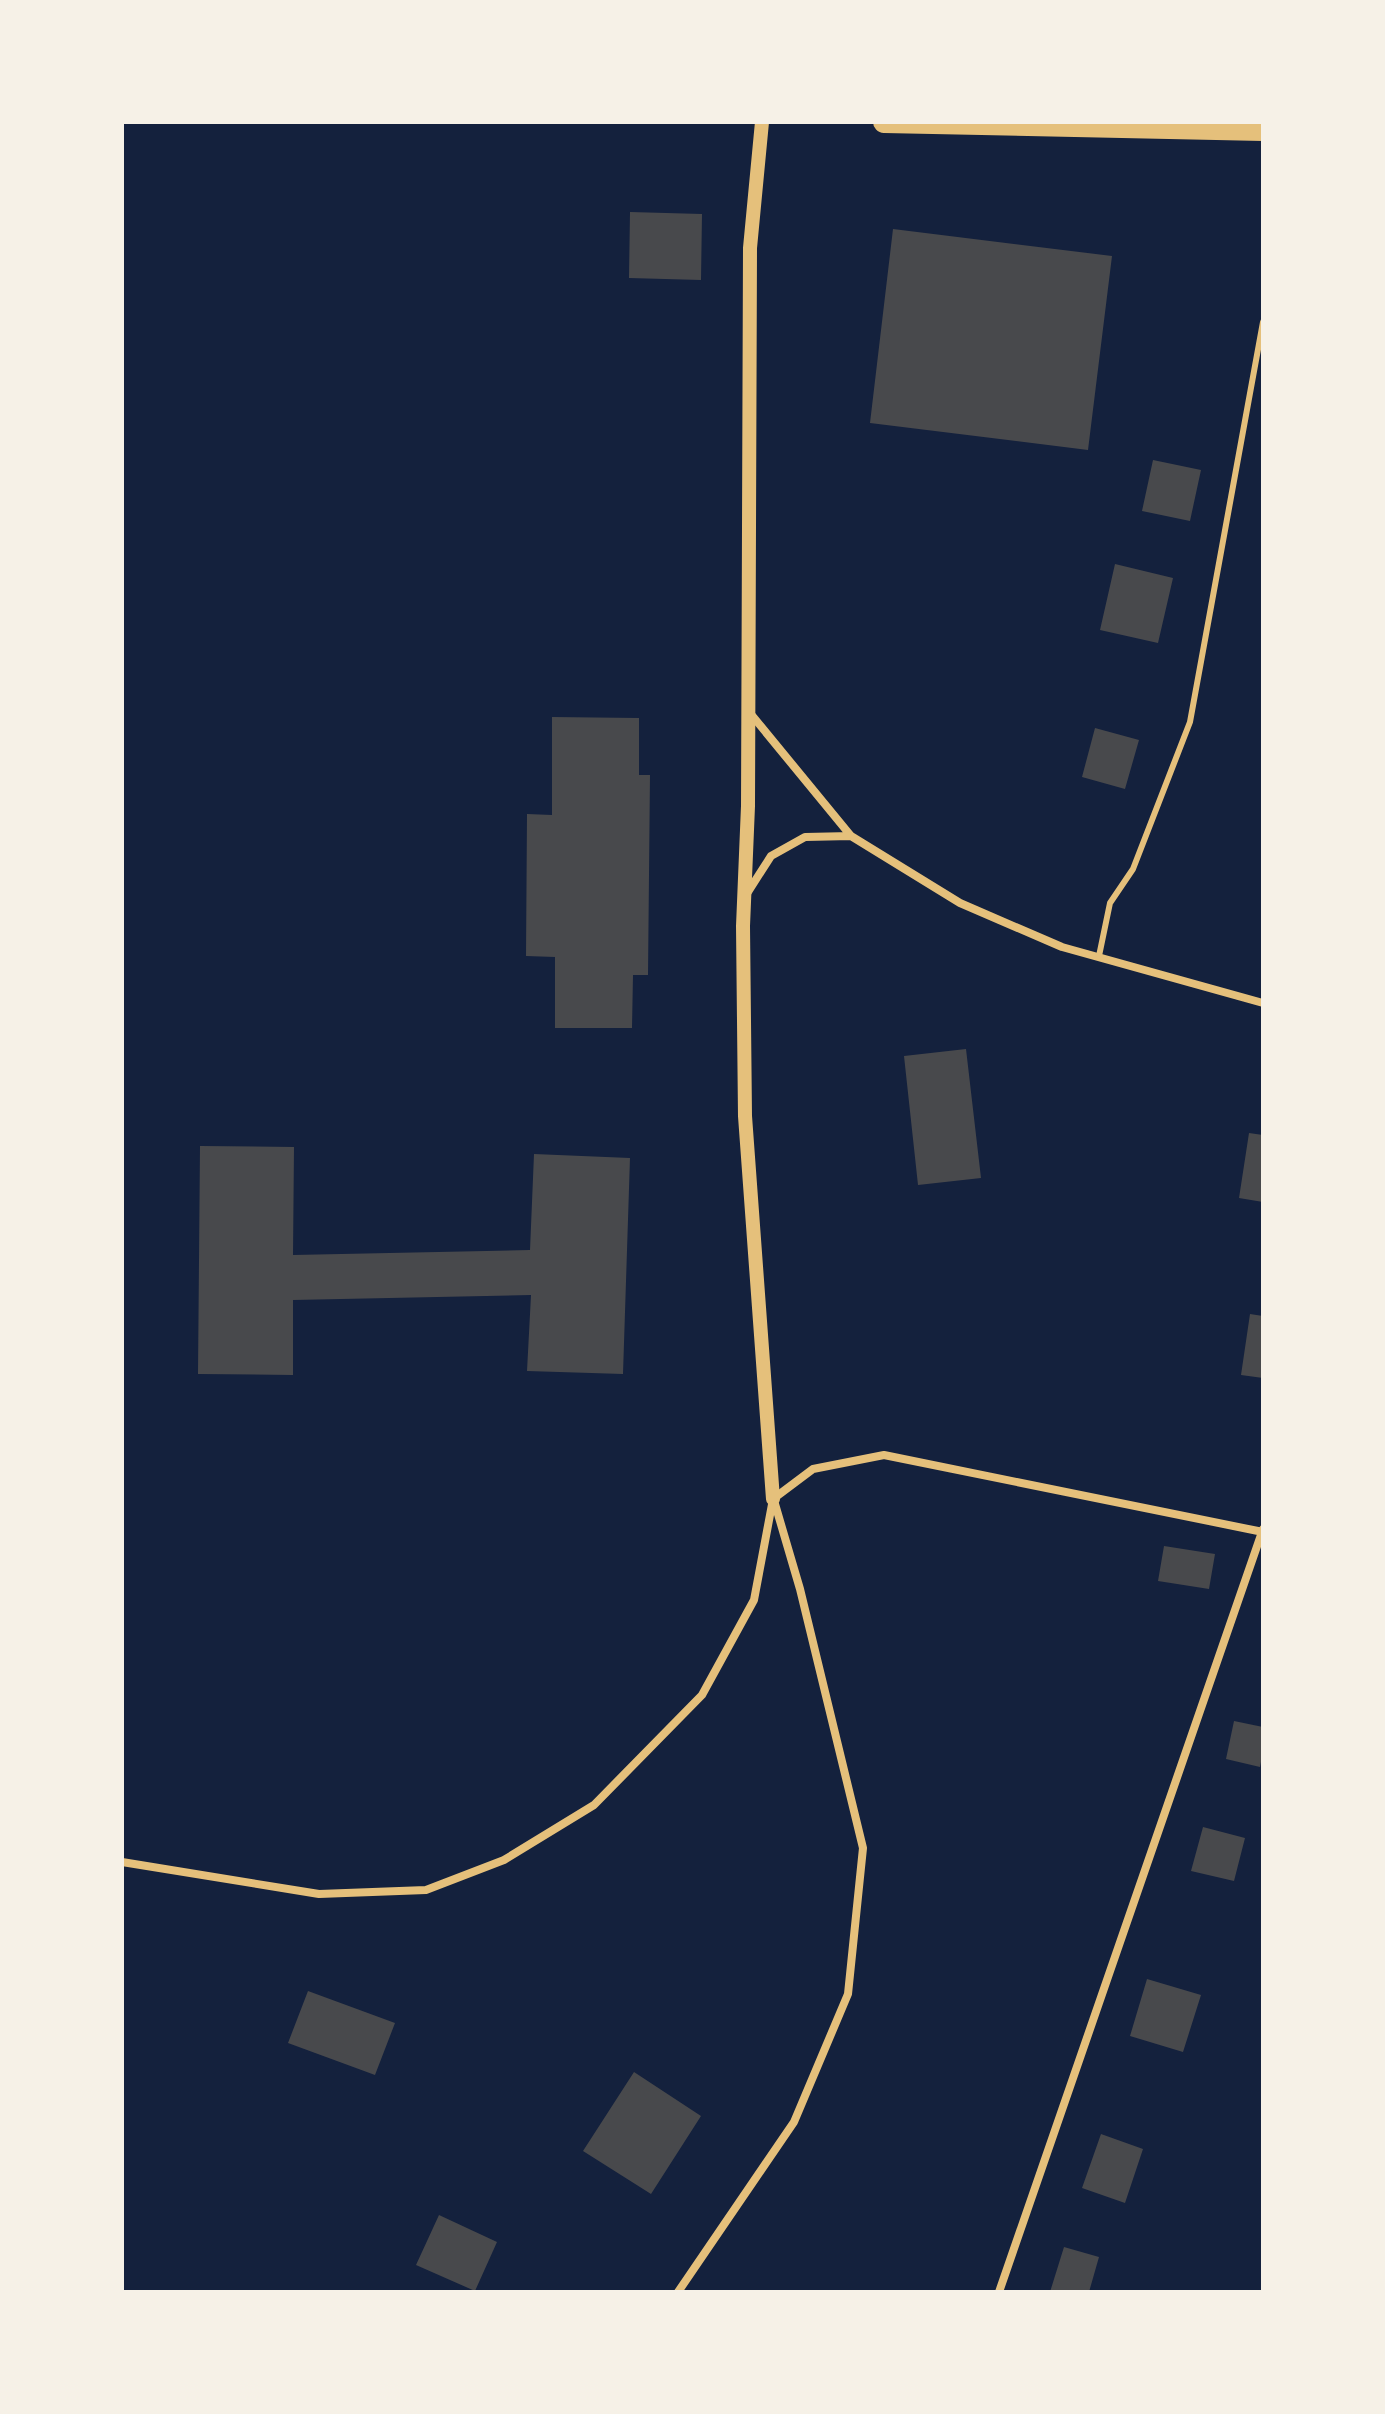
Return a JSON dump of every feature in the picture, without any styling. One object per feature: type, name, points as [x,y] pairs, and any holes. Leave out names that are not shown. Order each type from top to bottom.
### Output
[{"type":"highway","points":[[884,122],[1263,130]]},
{"type":"street","points":[[678,2292],[794,2122],[848,1994],[863,1848],[800,1589],[773,1499],[745,1116],[750,248],[762,122]]},
{"type":"street","points":[[748,711],[851,836],[960,903],[1062,947],[1263,1003]]},
{"type":"street","points":[[744,898],[771,856],[805,837],[851,836]]},
{"type":"street","points":[[122,1862],[319,1894],[426,1890],[504,1860],[594,1805],[702,1695],[754,1600],[773,1499],[813,1469],[884,1455],[1263,1531],[999,2292]]},
{"type":"lane","points":[[1099,956],[1110,903],[1133,869],[1190,722],[1263,322]]},
{"type":"building","points":[[630,212],[702,214],[701,280],[629,278]]},
{"type":"building","points":[[893,229],[1112,256],[1088,450],[870,423]]},
{"type":"building","points":[[1153,460],[1201,470],[1190,521],[1142,511]]},
{"type":"building","points":[[1115,564],[1173,578],[1158,643],[1100,630]]},
{"type":"building","points":[[552,717],[639,718],[639,775],[650,775],[648,975],[633,975],[632,1028],[555,1028],[555,957],[526,956],[527,814],[552,815]]},
{"type":"building","points":[[1095,728],[1139,740],[1125,789],[1082,777]]},
{"type":"building","points":[[966,1049],[981,1178],[918,1185],[904,1056]]},
{"type":"building","points":[[1249,1133],[1263,1135],[1263,1202],[1239,1198]]},
{"type":"building","points":[[200,1146],[294,1147],[293,1255],[530,1250],[534,1154],[630,1158],[623,1374],[527,1371],[531,1295],[293,1300],[293,1375],[198,1374]]},
{"type":"building","points":[[1250,1314],[1263,1316],[1263,1378],[1241,1375]]},
{"type":"building","points":[[1164,1546],[1215,1554],[1209,1589],[1158,1581]]},
{"type":"building","points":[[1234,1721],[1263,1727],[1260,1767],[1226,1759]]},
{"type":"building","points":[[1203,1827],[1245,1838],[1234,1881],[1191,1871]]},
{"type":"building","points":[[1147,1979],[1201,1995],[1183,2052],[1130,2036]]},
{"type":"building","points":[[308,1991],[395,2023],[375,2075],[288,2043]]},
{"type":"building","points":[[634,2072],[701,2116],[651,2194],[583,2151]]},
{"type":"building","points":[[1101,2134],[1143,2149],[1125,2203],[1082,2188]]},
{"type":"building","points":[[439,2215],[497,2242],[475,2291],[416,2265]]},
{"type":"building","points":[[1064,2247],[1099,2257],[1089,2292],[1050,2292]]}]
